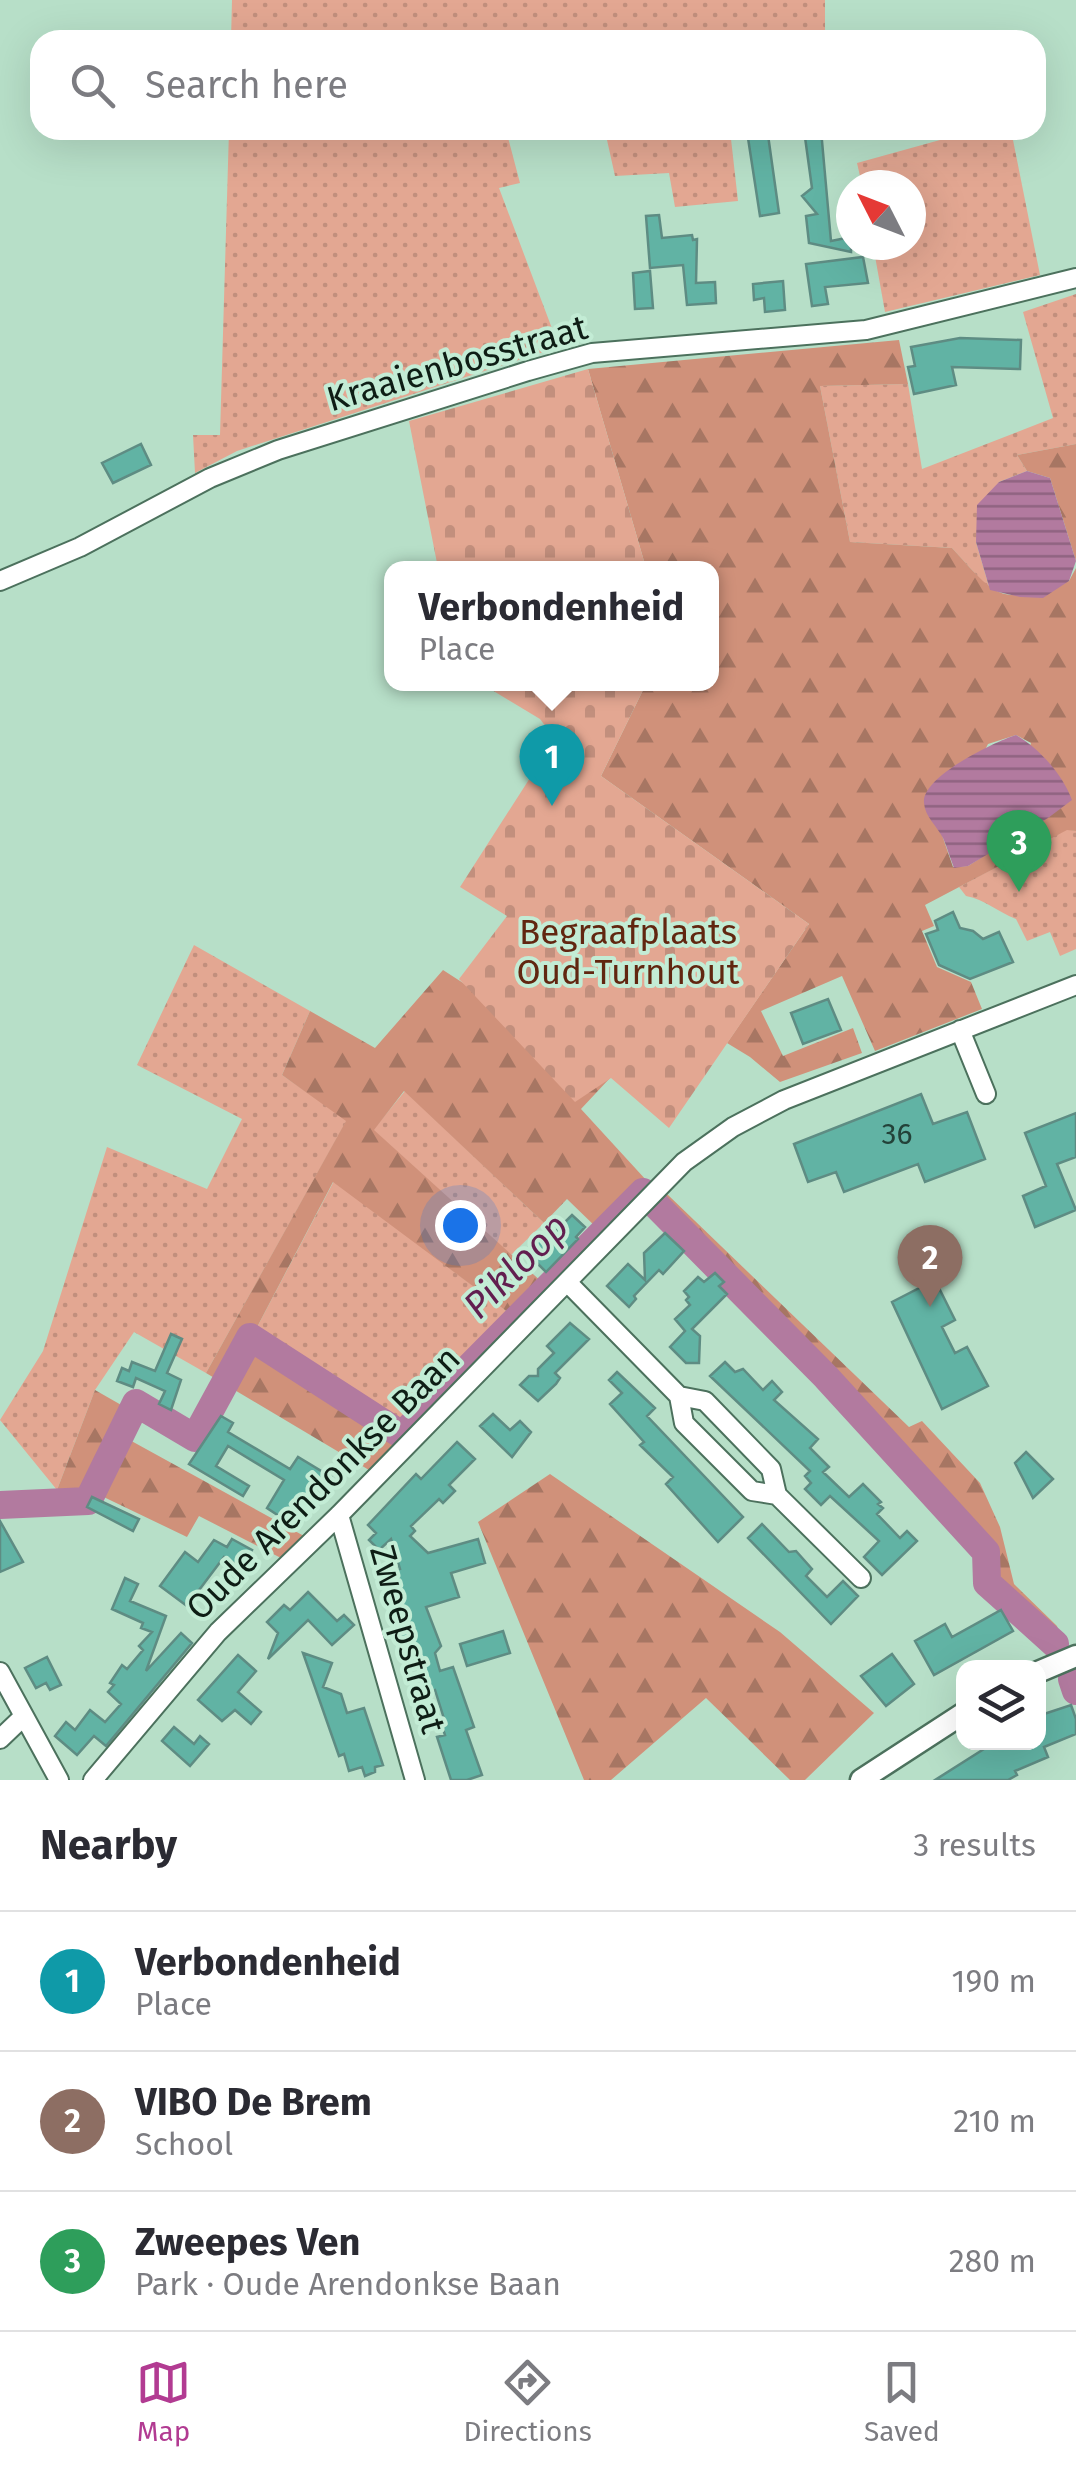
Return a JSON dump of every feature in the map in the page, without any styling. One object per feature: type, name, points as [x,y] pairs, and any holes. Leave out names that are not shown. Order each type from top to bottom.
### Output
[{"type":"main road","points":[[1046,1669],[1076,1656]]},
{"type":"main road","points":[[861,1780],[956,1717]]},
{"type":"street","name":"Kraaienbosstraat","points":[[0,581],[80,546],[210,478],[278,450],[528,370],[592,353],[866,330],[1076,278]]},
{"type":"street","name":"Oude Arendonkse Baan","points":[[93,1780],[218,1632],[340,1515],[684,1162],[733,1127],[784,1100],[1076,984]]},
{"type":"street","points":[[960,1030],[986,1094]]},
{"type":"street","points":[[568,1282],[679,1396],[684,1422],[752,1491],[777,1495]]},
{"type":"street","points":[[679,1396],[705,1401],[771,1469],[777,1495],[861,1578]]},
{"type":"street","name":"Zweepstraat","points":[[340,1515],[415,1780]]},
{"type":"street","points":[[0,1672],[59,1780]]},
{"type":"street","points":[[0,1738],[23,1717]]},
{"type":"green space","points":[[232,0],[825,0],[825,30],[231,30]]},
{"type":"green space","points":[[229,140],[509,140],[520,183],[499,188],[559,347],[237,451],[195,473],[193,435],[220,435]]},
{"type":"green space","points":[[607,140],[731,140],[738,201],[675,207],[669,173],[615,176]]},
{"type":"green space","points":[[940,140],[1013,140],[1040,275],[885,312],[876,260],[926,260],[926,170],[859,170],[857,163]]},
{"type":"green space","points":[[1076,294],[1076,444],[1017,455],[1027,471],[999,482],[976,542],[990,590],[952,548],[850,542],[820,386],[908,384],[922,469],[1053,418],[1023,312]]},
{"type":"green space","points":[[899,340],[908,384],[820,386],[850,542],[952,548],[992,588],[1014,595],[1069,581],[1076,568],[1076,831],[1067,830],[925,905],[934,926],[922,931],[937,967],[971,982],[982,1009],[875,1051],[842,976],[761,1011],[783,1056],[853,1028],[862,1053],[780,1082],[727,1043],[809,924],[601,776],[643,691],[719,691],[719,561],[644,561],[588,369]],"holes":[[[1016,735],[1031,743],[998,847],[968,866],[953,867],[942,835],[988,744]]]},
{"type":"green space","points":[[588,369],[644,561],[437,561],[409,421]]},
{"type":"green space","points":[[1076,444],[1076,561],[1050,478],[1027,471],[1017,455]]},
{"type":"green space","name":"Begraafplaats Oud-Turnhout","points":[[494,691],[643,691],[601,776],[809,924],[669,1128],[611,1078],[575,1102],[459,979],[507,916],[460,887],[555,739],[540,719]]},
{"type":"green space","points":[[1067,829],[1076,831],[1076,949],[1060,956],[1050,932],[1027,941],[1016,919],[966,896],[959,887]]},
{"type":"green space","points":[[194,945],[310,1011],[282,1075],[347,1120],[206,1373],[134,1332],[95,1390],[57,1490],[0,1420],[43,1351],[107,1147],[207,1189],[242,1119],[137,1065]]},
{"type":"green space","points":[[443,970],[610,1078],[581,1109],[647,1181],[600,1231],[567,1199],[544,1223],[404,1091],[374,1130],[544,1284],[513,1316],[333,1182],[255,1331],[405,1423],[396,1442],[369,1470],[206,1373],[346,1121],[282,1075],[310,1011],[375,1048]]},
{"type":"green space","points":[[405,1091],[544,1223],[511,1255],[373,1130]]},
{"type":"green space","points":[[334,1181],[513,1316],[405,1423],[255,1331]]},
{"type":"green space","points":[[667,1194],[909,1427],[922,1421],[980,1483],[1000,1527],[1014,1584],[1057,1626],[1061,1639],[1055,1644],[987,1583],[986,1552],[826,1377],[655,1205]]},
{"type":"green space","points":[[95,1390],[137,1414],[126,1438],[304,1536],[281,1558],[199,1516],[187,1537],[87,1489],[76,1499],[57,1490]]},
{"type":"green space","points":[[550,1474],[780,1632],[874,1713],[805,1780],[790,1780],[706,1698],[611,1780],[584,1780],[478,1522]]},
{"type":"shaded area","points":[[1027,471],[1050,478],[1076,561],[1069,581],[1043,598],[990,590],[976,542],[977,505],[999,482]]},
{"type":"shaded area","points":[[1016,735],[1049,763],[1072,800],[968,866],[954,868],[943,838],[927,813],[926,793],[961,762]]},
{"type":"building","points":[[748,140],[769,140],[779,213],[760,216]]},
{"type":"building","points":[[805,140],[822,140],[831,241],[836,240],[836,249],[809,243],[806,216],[817,214],[802,196],[812,188]]},
{"type":"building","points":[[659,215],[662,238],[692,235],[693,240],[697,239],[696,283],[715,282],[716,303],[687,305],[683,265],[650,268],[646,216]]},
{"type":"building","points":[[864,260],[868,283],[825,287],[828,304],[812,306],[806,264]]},
{"type":"building","points":[[650,271],[653,308],[635,309],[633,273]]},
{"type":"building","points":[[783,281],[785,310],[765,312],[764,298],[754,300],[753,284]]},
{"type":"building","points":[[960,338],[1021,340],[1020,369],[952,367],[956,385],[914,394],[908,367],[915,366],[911,347]]},
{"type":"building","points":[[141,444],[151,465],[113,483],[102,463]]},
{"type":"building","points":[[953,912],[960,928],[983,939],[999,932],[1013,962],[970,979],[939,965],[926,934],[938,930],[935,921]]},
{"type":"building","points":[[828,999],[841,1030],[803,1044],[791,1013]]},
{"type":"building","points":[[921,1094],[933,1124],[967,1112],[985,1159],[925,1182],[918,1164],[844,1192],[836,1172],[808,1182],[794,1144]]},
{"type":"building","points":[[1076,1113],[1076,1157],[1057,1164],[1076,1210],[1035,1227],[1023,1196],[1046,1186],[1025,1133]]},
{"type":"building","points":[[572,1215],[585,1227],[546,1272],[525,1251],[543,1234],[548,1239]]},
{"type":"building","points":[[665,1233],[684,1251],[663,1274],[659,1270],[634,1296],[636,1299],[629,1307],[607,1286],[628,1264],[645,1280],[644,1253]]},
{"type":"building","points":[[715,1273],[724,1282],[719,1286],[727,1294],[692,1329],[700,1336],[699,1363],[686,1363],[670,1347],[685,1331],[675,1319],[690,1305],[684,1291],[698,1277],[704,1282]]},
{"type":"building","points":[[935,1280],[955,1320],[942,1327],[955,1353],[967,1347],[988,1386],[942,1409],[892,1302]]},
{"type":"building","points":[[570,1323],[589,1339],[555,1373],[560,1378],[538,1401],[520,1385],[529,1376],[538,1376],[538,1369],[554,1353],[547,1346]]},
{"type":"building","points":[[171,1334],[182,1339],[167,1373],[181,1380],[171,1410],[159,1404],[165,1391],[136,1378],[133,1387],[117,1381],[122,1368],[129,1371],[132,1362],[155,1371]]},
{"type":"building","points":[[725,1362],[735,1372],[743,1369],[763,1390],[772,1381],[782,1392],[774,1400],[818,1439],[810,1448],[829,1467],[823,1472],[849,1497],[863,1484],[881,1502],[878,1504],[883,1508],[877,1514],[900,1538],[907,1531],[917,1541],[882,1575],[864,1557],[879,1541],[830,1496],[821,1505],[805,1489],[811,1483],[805,1476],[810,1471],[710,1376]]},
{"type":"building","points":[[617,1372],[655,1408],[647,1416],[743,1517],[718,1542],[666,1484],[673,1477],[640,1445],[644,1442],[610,1404],[622,1393],[609,1380]]},
{"type":"building","points":[[493,1414],[510,1430],[520,1421],[531,1432],[512,1457],[480,1426]]},
{"type":"building","points":[[221,1416],[233,1423],[228,1432],[290,1469],[298,1457],[331,1477],[322,1490],[316,1487],[296,1519],[284,1514],[282,1518],[267,1508],[284,1480],[228,1446],[216,1466],[249,1486],[243,1496],[189,1464]]},
{"type":"building","points":[[457,1442],[475,1459],[449,1485],[455,1491],[443,1503],[439,1499],[411,1526],[415,1531],[410,1536],[428,1553],[478,1539],[485,1563],[451,1573],[459,1597],[426,1607],[441,1646],[435,1653],[440,1671],[453,1667],[474,1727],[466,1730],[482,1775],[467,1780],[451,1780],[437,1737],[445,1735],[442,1726],[446,1725],[435,1690],[432,1691],[422,1660],[411,1663],[392,1609],[383,1580],[383,1574],[400,1569],[391,1539],[379,1550],[369,1540],[376,1533],[368,1525],[416,1474],[421,1479]]},
{"type":"building","points":[[1026,1452],[1053,1479],[1033,1498],[1015,1463]]},
{"type":"building","points":[[92,1497],[139,1519],[133,1531],[87,1507]]},
{"type":"building","points":[[0,1521],[23,1562],[0,1572]]},
{"type":"building","points":[[762,1524],[789,1552],[796,1551],[812,1569],[806,1576],[827,1597],[843,1581],[858,1596],[831,1624],[748,1538]]},
{"type":"building","points":[[232,1539],[252,1550],[242,1568],[224,1557],[187,1606],[160,1586],[185,1552],[198,1562],[214,1540],[227,1547]]},
{"type":"building","points":[[125,1578],[138,1584],[130,1601],[166,1616],[146,1671],[181,1633],[192,1643],[106,1746],[94,1736],[77,1755],[55,1736],[66,1722],[75,1730],[90,1710],[105,1722],[121,1704],[108,1692],[114,1685],[110,1683],[122,1665],[127,1669],[143,1650],[139,1646],[152,1632],[141,1628],[143,1623],[112,1609]]},
{"type":"building","points":[[308,1592],[337,1621],[344,1615],[354,1625],[332,1645],[308,1620],[268,1659],[278,1633],[267,1622],[284,1605],[290,1610]]},
{"type":"building","points":[[1001,1610],[1013,1631],[934,1675],[915,1641],[945,1624],[952,1637]]},
{"type":"building","points":[[503,1631],[510,1653],[467,1666],[460,1644]]},
{"type":"building","points":[[303,1653],[332,1663],[323,1687],[341,1694],[347,1713],[364,1708],[383,1765],[375,1767],[375,1772],[365,1776],[362,1767],[349,1771],[344,1754],[339,1756]]},
{"type":"building","points":[[892,1654],[914,1684],[886,1706],[861,1676]]},
{"type":"building","points":[[238,1655],[256,1671],[238,1692],[261,1712],[251,1724],[235,1710],[222,1721],[198,1700]]},
{"type":"building","points":[[47,1657],[61,1685],[50,1690],[46,1683],[36,1688],[25,1668]]},
{"type":"building","points":[[1071,1705],[1076,1734],[1046,1746],[1046,1713]]},
{"type":"building","points":[[174,1727],[194,1744],[200,1736],[209,1744],[190,1766],[162,1741]]},
{"type":"building","points":[[982,1750],[1045,1750],[1048,1757],[1015,1771],[1017,1775],[1008,1780],[935,1780]]},
{"type":"waterway","name":"Pikloop","points":[[0,1505],[88,1501],[136,1403],[195,1438],[250,1337],[402,1435],[643,1192],[826,1377],[986,1552],[987,1583],[1055,1644]]},
{"type":"waterway","name":"Pikloop","points":[[1072,1679],[1076,1691]]},
{"type":"place","name":"Verbondenheid","points":[[552,806]]},
{"type":"place","name":"Zweepes Ven","points":[[1019,892]]},
{"type":"place","name":"VIBO De Brem","points":[[930,1307]]}]
